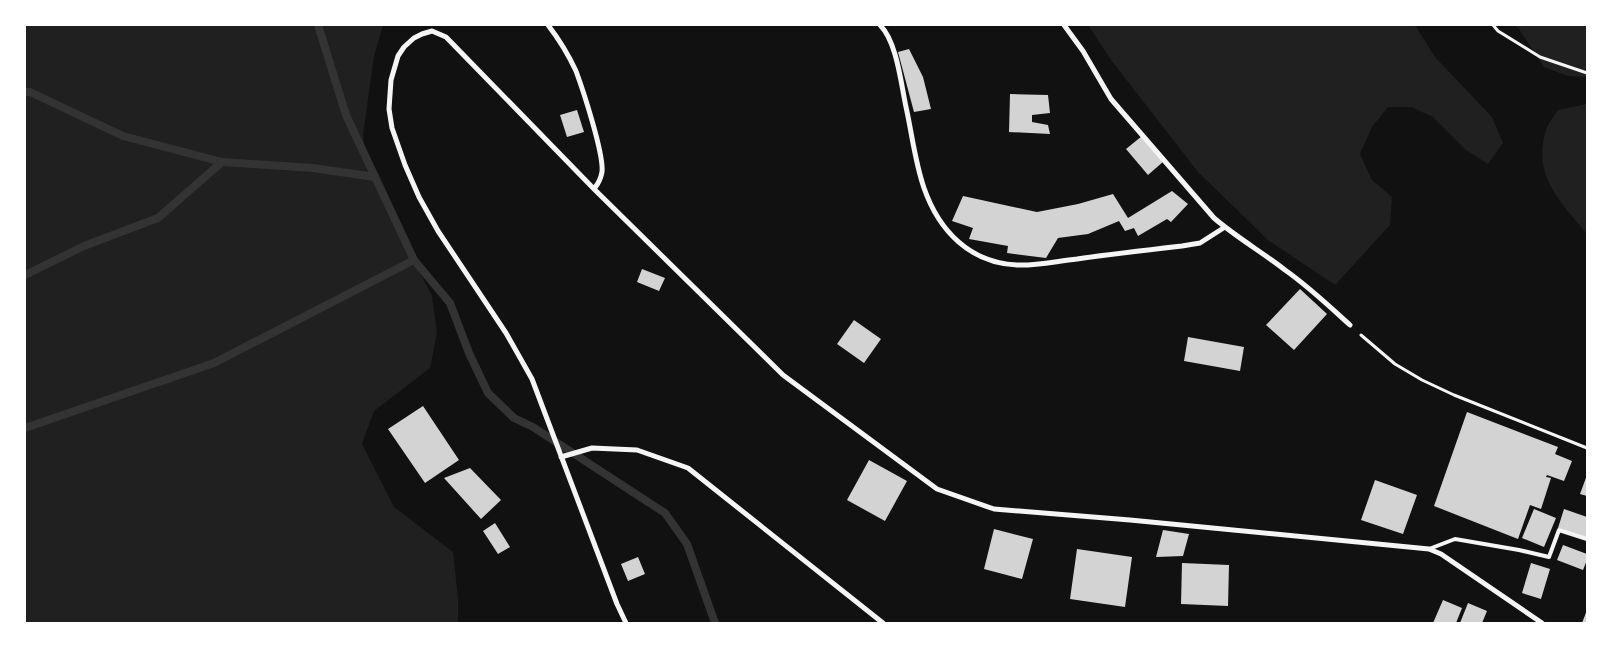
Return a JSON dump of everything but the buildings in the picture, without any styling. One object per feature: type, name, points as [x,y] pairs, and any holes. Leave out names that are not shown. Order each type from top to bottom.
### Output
[{"type":"street","points":[[548,25],[575,71],[593,124],[602,170],[599,181],[594,189]]},
{"type":"street","points":[[880,25],[884,30],[896,62],[924,188],[934,211],[944,226],[958,243],[969,251],[985,260],[1018,265],[1200,243],[1225,227]]},
{"type":"street","points":[[1064,25],[1083,50],[1111,99],[1214,218],[1286,270],[1350,324]]},
{"type":"street","points":[[626,623],[617,604],[532,379],[506,334],[438,231],[418,197],[392,128],[389,109],[393,68],[404,47],[414,38],[432,31],[446,37],[594,189],[784,375],[937,489],[994,509],[1429,549],[1441,554],[1542,623]]},
{"type":"street","points":[[561,457],[592,448],[637,450],[688,468],[883,623]]},
{"type":"lane","points":[[1429,549],[1455,539],[1549,557],[1559,530],[1587,540]]},
{"type":"path","points":[[1493,25],[1498,31],[1540,57],[1587,73]]},
{"type":"path","points":[[1350,324],[1395,364],[1422,380],[1454,395],[1587,448]]},
{"type":"shaded area","points":[[25,25],[383,25],[374,56],[363,135],[367,170],[432,296],[437,333],[430,368],[374,411],[362,444],[394,507],[453,552],[458,598],[458,623],[25,623]]},
{"type":"shaded area","points":[[1088,25],[1415,25],[1435,57],[1492,117],[1503,143],[1488,164],[1466,150],[1433,117],[1411,107],[1388,107],[1372,127],[1360,154],[1372,180],[1392,197],[1390,225],[1335,285],[1268,240],[1198,172],[1111,60]]},
{"type":"shaded area","points":[[1514,25],[1587,25],[1587,77],[1568,76],[1544,67],[1519,29]]},
{"type":"shaded area","points":[[1587,104],[1587,234],[1558,199],[1551,187],[1543,161],[1543,146],[1547,127],[1558,110]]},
{"type":"waterway","points":[[318,25],[346,115],[414,260],[450,303],[469,353],[488,393],[514,418],[533,427],[665,513],[687,544],[715,623]]},
{"type":"waterway","points":[[25,92],[30,92],[123,136],[222,162],[313,168],[375,177]]},
{"type":"waterway","points":[[25,275],[84,246],[158,218],[222,162]]},
{"type":"waterway","points":[[25,428],[214,363],[414,260]]}]
